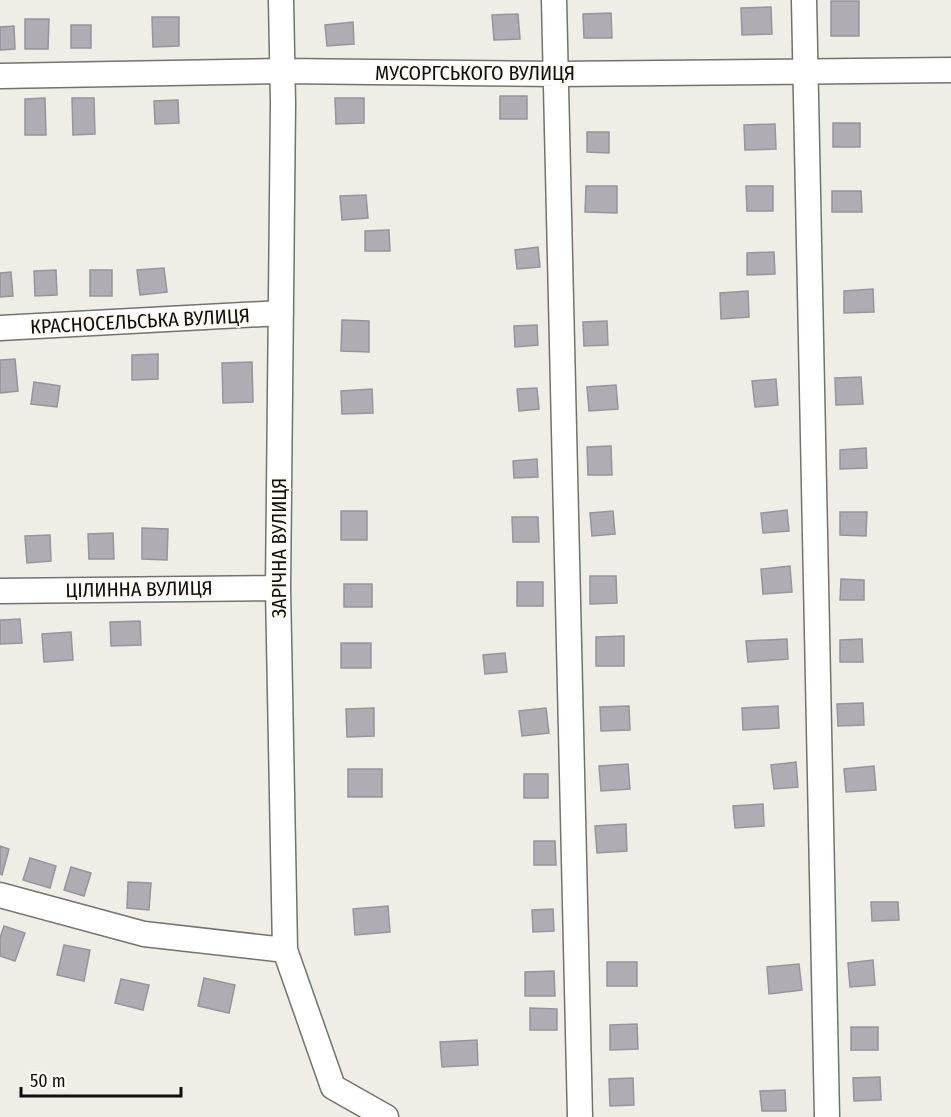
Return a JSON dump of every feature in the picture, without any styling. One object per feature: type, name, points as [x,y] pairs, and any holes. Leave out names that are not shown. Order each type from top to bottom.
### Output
[{"type":"street","name":"ЗАРІЧНА ВУЛИЦЯ","points":[[280,0],[282,71],[278,588],[285,950],[333,1087],[386,1117]]},
{"type":"street","points":[[554,0],[580,1117]]},
{"type":"street","points":[[804,0],[827,1117]]},
{"type":"street","name":"МУСОРГСЬКОГО ВУЛИЦЯ","points":[[0,76],[282,71],[557,74],[951,70]]},
{"type":"street","name":"КРАСНОСЕЛЬСЬКА ВУЛИЦЯ","points":[[0,328],[281,313]]},
{"type":"street","name":"ЦІЛИННА ВУЛИЦЯ","points":[[0,591],[278,588]]},
{"type":"street","points":[[0,895],[144,934],[285,950]]},
{"type":"building","points":[[831,1],[859,1],[859,36],[831,36]]},
{"type":"building","points":[[771,7],[772,34],[742,35],[741,8]]},
{"type":"building","points":[[611,13],[612,38],[584,38],[583,14]]},
{"type":"building","points":[[518,14],[520,39],[494,40],[492,15]]},
{"type":"building","points":[[152,17],[179,17],[179,46],[153,47]]},
{"type":"building","points":[[25,19],[49,19],[48,49],[25,49]]},
{"type":"building","points":[[353,22],[354,44],[327,46],[325,25]]},
{"type":"building","points":[[71,25],[91,25],[91,48],[71,48]]},
{"type":"building","points":[[14,26],[15,49],[0,50],[0,27]]},
{"type":"building","points":[[500,96],[527,96],[527,119],[500,119]]},
{"type":"building","points":[[45,98],[46,135],[25,135],[25,99]]},
{"type":"building","points":[[72,98],[94,98],[95,134],[73,135]]},
{"type":"building","points":[[335,98],[364,98],[364,123],[336,124]]},
{"type":"building","points":[[178,100],[179,123],[155,124],[154,101]]},
{"type":"building","points":[[833,123],[860,123],[860,147],[833,147]]},
{"type":"building","points":[[775,124],[776,149],[745,150],[744,125]]},
{"type":"building","points":[[587,132],[609,132],[609,153],[587,152]]},
{"type":"building","points":[[586,186],[617,186],[617,213],[585,212]]},
{"type":"building","points":[[746,186],[773,186],[773,211],[747,211]]},
{"type":"building","points":[[832,191],[861,191],[862,212],[832,212]]},
{"type":"building","points":[[366,195],[368,218],[342,220],[340,196]]},
{"type":"building","points":[[389,230],[390,251],[365,251],[365,231]]},
{"type":"building","points":[[538,247],[540,267],[517,269],[515,250]]},
{"type":"building","points":[[774,252],[775,274],[747,275],[747,253]]},
{"type":"building","points":[[164,268],[167,292],[140,295],[137,270]]},
{"type":"building","points":[[56,270],[57,295],[35,296],[34,271]]},
{"type":"building","points":[[90,270],[112,270],[112,296],[90,296]]},
{"type":"building","points":[[11,272],[13,296],[0,297],[0,273]]},
{"type":"building","points":[[873,289],[874,312],[844,313],[844,291]]},
{"type":"building","points":[[748,291],[749,317],[721,319],[720,293]]},
{"type":"building","points":[[342,320],[369,321],[369,352],[341,351]]},
{"type":"building","points":[[607,321],[608,345],[584,346],[583,322]]},
{"type":"building","points":[[537,325],[538,345],[515,347],[514,326]]},
{"type":"building","points":[[158,354],[158,379],[132,380],[132,355]]},
{"type":"building","points":[[15,359],[18,391],[0,393],[0,360]]},
{"type":"building","points":[[252,362],[253,402],[223,403],[222,363]]},
{"type":"building","points":[[861,377],[863,404],[836,405],[835,378]]},
{"type":"building","points":[[776,379],[778,405],[755,407],[752,381]]},
{"type":"building","points":[[34,382],[60,386],[57,407],[31,404]]},
{"type":"building","points":[[616,385],[618,409],[589,411],[587,387]]},
{"type":"building","points":[[537,388],[539,409],[519,411],[517,389]]},
{"type":"building","points":[[372,389],[373,413],[342,414],[341,391]]},
{"type":"building","points":[[611,446],[612,475],[588,475],[587,447]]},
{"type":"building","points":[[866,448],[867,468],[840,469],[840,450]]},
{"type":"building","points":[[537,459],[538,477],[514,478],[513,461]]},
{"type":"building","points":[[787,510],[789,531],[763,533],[761,513]]},
{"type":"building","points":[[341,511],[367,511],[367,540],[341,540]]},
{"type":"building","points":[[613,511],[615,534],[592,536],[590,513]]},
{"type":"building","points":[[840,512],[867,512],[866,536],[840,535]]},
{"type":"building","points":[[512,517],[538,517],[539,542],[513,542]]},
{"type":"building","points":[[142,528],[168,529],[167,560],[142,559]]},
{"type":"building","points":[[113,533],[114,559],[89,559],[88,534]]},
{"type":"building","points":[[50,535],[51,561],[27,563],[25,536]]},
{"type":"building","points":[[790,566],[792,592],[763,594],[761,569]]},
{"type":"building","points":[[590,576],[616,576],[617,603],[590,604]]},
{"type":"building","points":[[841,579],[864,580],[864,600],[840,600]]},
{"type":"building","points":[[517,582],[543,582],[543,606],[517,606]]},
{"type":"building","points":[[344,584],[372,584],[372,607],[344,607]]},
{"type":"building","points":[[20,619],[22,643],[0,644],[0,620]]},
{"type":"building","points":[[140,621],[141,645],[111,646],[110,622]]},
{"type":"building","points":[[71,632],[73,660],[44,662],[42,634]]},
{"type":"building","points":[[624,636],[624,666],[596,666],[596,637]]},
{"type":"building","points":[[787,639],[788,659],[748,662],[746,641]]},
{"type":"building","points":[[862,639],[863,662],[840,662],[840,640]]},
{"type":"building","points":[[341,643],[371,643],[371,668],[341,668]]},
{"type":"building","points":[[505,653],[507,672],[485,674],[483,655]]},
{"type":"building","points":[[863,703],[864,725],[838,726],[837,704]]},
{"type":"building","points":[[629,706],[630,730],[601,731],[600,707]]},
{"type":"building","points":[[778,706],[779,728],[743,730],[742,708]]},
{"type":"building","points":[[374,708],[374,736],[347,737],[346,709]]},
{"type":"building","points":[[546,708],[549,733],[522,736],[519,711]]},
{"type":"building","points":[[796,762],[798,787],[774,789],[771,765]]},
{"type":"building","points":[[628,764],[630,789],[601,791],[599,766]]},
{"type":"building","points":[[874,766],[876,790],[846,792],[844,769]]},
{"type":"building","points":[[348,769],[382,769],[382,797],[348,797]]},
{"type":"building","points":[[524,774],[548,774],[548,798],[524,798]]},
{"type":"building","points":[[763,804],[764,826],[735,828],[733,806]]},
{"type":"building","points":[[626,824],[627,851],[597,853],[595,826]]},
{"type":"building","points":[[534,841],[555,841],[556,865],[534,865]]},
{"type":"building","points":[[0,846],[9,849],[2,875],[0,874]]},
{"type":"building","points":[[30,858],[56,866],[50,888],[23,880]]},
{"type":"building","points":[[71,867],[91,873],[84,896],[64,890]]},
{"type":"building","points":[[128,882],[151,883],[149,910],[127,908]]},
{"type":"building","points":[[871,902],[898,902],[899,920],[872,921]]},
{"type":"building","points":[[388,906],[390,932],[355,935],[353,909]]},
{"type":"building","points":[[553,909],[554,931],[533,932],[532,910]]},
{"type":"building","points":[[4,926],[25,933],[15,961],[0,956],[0,938]]},
{"type":"building","points":[[64,945],[90,950],[84,981],[57,975]]},
{"type":"building","points":[[873,960],[875,985],[850,987],[848,963]]},
{"type":"building","points":[[607,962],[637,962],[637,986],[607,986]]},
{"type":"building","points":[[799,964],[802,990],[769,994],[767,967]]},
{"type":"building","points":[[554,971],[555,996],[525,996],[525,972]]},
{"type":"building","points":[[204,978],[235,985],[229,1013],[198,1006]]},
{"type":"building","points":[[121,979],[149,985],[143,1010],[115,1003]]},
{"type":"building","points":[[530,1008],[557,1009],[557,1030],[530,1030]]},
{"type":"building","points":[[637,1024],[638,1049],[610,1050],[610,1025]]},
{"type":"building","points":[[851,1027],[878,1027],[878,1050],[851,1050]]},
{"type":"building","points":[[477,1040],[478,1065],[442,1067],[440,1042]]},
{"type":"building","points":[[880,1077],[881,1100],[854,1101],[853,1078]]},
{"type":"building","points":[[633,1078],[634,1105],[610,1106],[609,1079]]},
{"type":"building","points":[[785,1090],[786,1111],[762,1111],[760,1091]]}]
